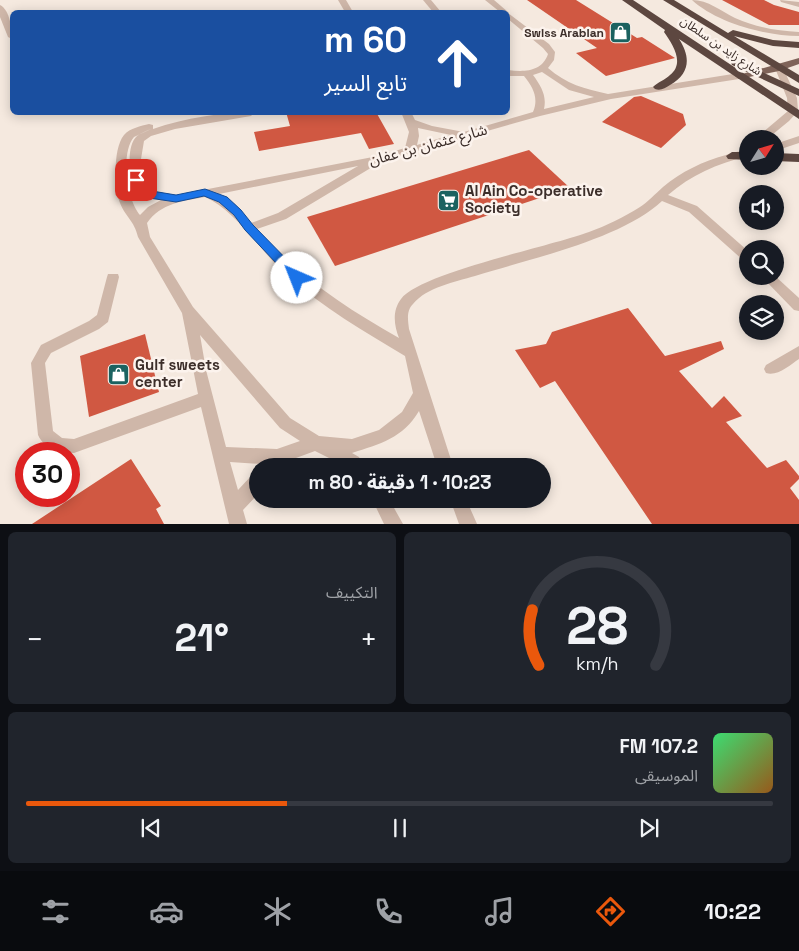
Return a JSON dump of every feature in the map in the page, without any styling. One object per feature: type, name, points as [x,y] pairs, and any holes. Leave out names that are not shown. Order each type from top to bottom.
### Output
[{"type":"highway","name":"شارع زايد بن سلطان","points":[[627,0],[739,76],[795,102]]},
{"type":"highway","name":"شارع زايد بن سلطان","points":[[668,0],[799,80]]},
{"type":"highway","points":[[662,23],[682,29],[754,73],[795,102]]},
{"type":"highway","points":[[660,87],[680,73],[684,59],[682,51],[662,23]]},
{"type":"highway","points":[[712,27],[764,41],[799,45]]},
{"type":"highway","points":[[732,156],[739,156]]},
{"type":"highway","points":[[784,157],[799,158]]},
{"type":"main road","points":[[739,76],[779,68],[799,61]]},
{"type":"street","points":[[427,0],[435,10]]},
{"type":"street","points":[[489,0],[502,10]]},
{"type":"street","points":[[694,16],[695,0],[743,26],[781,34],[799,34]]},
{"type":"street","points":[[784,0],[799,5]]},
{"type":"street","points":[[0,7],[10,32]]},
{"type":"street","points":[[510,17],[546,46],[552,54],[550,62],[543,68],[526,73],[510,73]]},
{"type":"street","points":[[543,68],[566,85],[583,92],[610,96]]},
{"type":"street","points":[[772,130],[786,120],[795,102],[779,68]]},
{"type":"street","points":[[526,73],[536,84],[541,96],[541,108],[537,114]]},
{"type":"street","name":"شارع عثمان بن عفان","points":[[141,223],[150,210],[164,202],[176,199],[410,152],[537,114],[610,96],[739,76]]},
{"type":"street","points":[[209,115],[146,127],[132,133],[126,139],[124,146],[121,183],[124,200],[128,210],[141,223],[144,237],[188,311],[234,366],[285,423],[316,443],[345,458]]},
{"type":"street","points":[[176,199],[149,194],[139,187],[136,180],[136,146],[139,140],[145,134],[161,128],[239,115]]},
{"type":"street","points":[[408,115],[416,132],[415,142],[410,152]]},
{"type":"street","points":[[412,122],[451,133],[470,134]]},
{"type":"street","points":[[784,145],[799,139]]},
{"type":"street","points":[[442,458],[402,329],[401,314],[406,302],[414,294],[439,282],[593,235],[647,208],[669,188],[692,174],[739,152]]},
{"type":"street","points":[[249,228],[282,216],[379,159]]},
{"type":"street","points":[[205,193],[228,203],[238,212],[249,228],[297,278],[359,322],[411,353]]},
{"type":"street","points":[[660,196],[693,209],[739,250]]},
{"type":"street","points":[[113,278],[103,318],[94,325],[46,349],[41,355],[38,363],[46,436],[59,444],[74,446],[206,398]]},
{"type":"street","points":[[777,285],[799,306]]},
{"type":"street","points":[[188,311],[198,370],[236,516]]},
{"type":"street","points":[[770,369],[799,352]]},
{"type":"street","points":[[282,458],[316,443],[352,446],[384,436],[407,417],[421,394]]},
{"type":"street","points":[[220,454],[249,458]]},
{"type":"street","points":[[236,516],[249,495]]},
{"type":"street","points":[[385,508],[394,524]]},
{"type":"street","points":[[462,508],[468,524]]},
{"type":"building","points":[[527,0],[576,0],[637,38],[642,37],[675,58],[606,76],[576,53],[597,48]]},
{"type":"building","points":[[722,0],[764,0],[799,12],[799,25],[769,25]]},
{"type":"building","points":[[641,96],[683,114],[686,125],[661,148],[602,122],[634,97]]},
{"type":"building","points":[[287,115],[378,115],[394,144],[369,149],[361,133],[259,151],[254,132],[290,126]]},
{"type":"building","name":"Al Ain Co-operative Society","points":[[529,150],[570,188],[335,266],[307,217]]},
{"type":"building","points":[[628,308],[665,356],[721,341],[724,349],[679,371],[712,408],[724,396],[742,416],[726,422],[767,468],[786,460],[799,476],[799,479],[790,488],[799,500],[799,524],[652,524],[555,381],[540,388],[515,350],[546,344],[552,332]]},
{"type":"building","name":"Gulf sweets center","points":[[145,334],[159,392],[89,417],[80,356]]},
{"type":"building","points":[[131,459],[161,506],[156,509],[164,524],[32,524],[58,507],[80,507],[80,492]]},
{"type":"place","name":"Swiss Arabian","points":[[620,33]]},
{"type":"place","name":"Al Ain Co-operative Society","points":[[449,200]]},
{"type":"place","name":"Gulf sweets center","points":[[119,374]]},
{"type":"route","points":[[136,180],[141,190],[149,194],[176,199],[205,193],[223,200],[238,212],[249,228],[297,278]]}]
